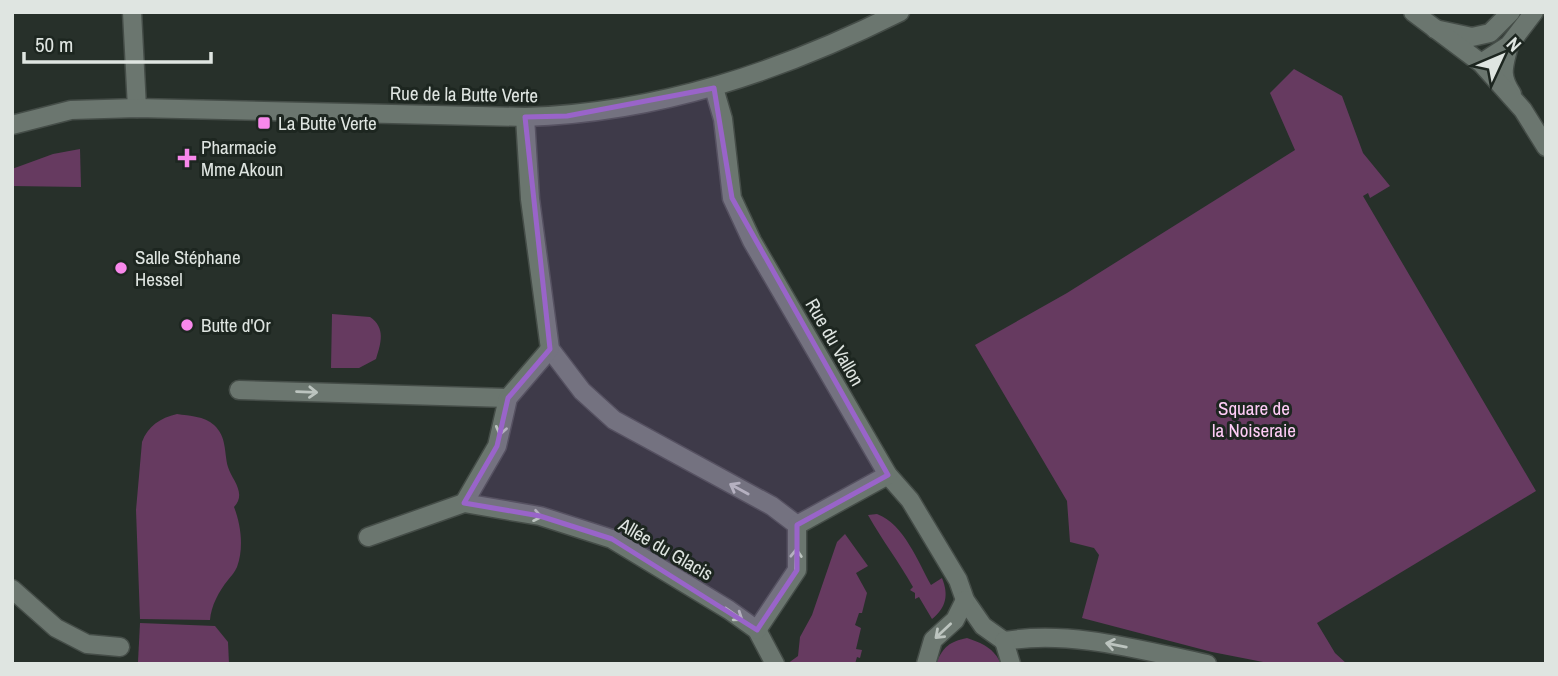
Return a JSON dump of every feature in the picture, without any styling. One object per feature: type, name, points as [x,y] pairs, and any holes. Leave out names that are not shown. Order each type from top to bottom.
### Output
[{"type":"street","points":[[132,12],[136,108]]},
{"type":"street","name":"Rue de la Butte Verte","points":[[12,125],[71,110],[136,108],[567,116],[664,100],[714,88],[808,55],[900,12]]},
{"type":"street","points":[[1413,12],[1480,63],[1523,110]]},
{"type":"street","points":[[1435,29],[1472,37],[1490,33],[1513,12]]},
{"type":"street","points":[[1480,63],[1513,12]]},
{"type":"street","points":[[1480,63],[1509,45],[1534,12]]},
{"type":"street","points":[[1509,45],[1503,70],[1504,82],[1546,147]]},
{"type":"street","name":"Rue du Vallon","points":[[714,88],[723,119],[732,198],[752,242],[888,475],[910,500],[958,580],[965,600],[982,626],[1004,642]]},
{"type":"street","points":[[525,117],[530,199],[550,349],[582,391],[614,420],[772,506],[797,525]]},
{"type":"street","points":[[464,503],[497,446],[508,398],[550,349]]},
{"type":"street","points":[[239,390],[508,398]]},
{"type":"street","points":[[797,525],[888,475]]},
{"type":"street","name":"Allée du Glacis","points":[[368,537],[464,503],[540,516],[612,539],[729,610],[757,630],[775,664]]},
{"type":"street","points":[[757,630],[797,570],[797,525]]},
{"type":"street","points":[[12,589],[56,628],[87,644],[120,647]]},
{"type":"street","points":[[926,664],[933,640],[955,620],[965,600]]},
{"type":"street","points":[[1011,664],[1004,642],[1031,636],[1086,639],[1207,664]]},
{"type":"highlighted area","points":[[714,88],[732,198],[888,475],[797,525],[797,570],[757,630],[612,539],[540,516],[464,503],[497,446],[508,398],[550,349],[525,117],[567,116]]},
{"type":"green space","name":"Square de la Noiseraie","points":[[1294,69],[1342,96],[1363,153],[1390,186],[1370,198],[1368,193],[1363,196],[1536,491],[1317,623],[1335,653],[1347,664],[1273,664],[1212,652],[1082,618],[1099,555],[1094,548],[1070,542],[1067,501],[975,345],[1067,293],[1295,150],[1270,93]]},
{"type":"green space","points":[[80,149],[81,187],[12,186],[12,169],[53,154]]},
{"type":"green space","points":[[332,314],[370,317],[375,321],[381,336],[376,359],[359,368],[331,368]]},
{"type":"green space","points":[[177,414],[206,420],[218,430],[223,440],[228,467],[239,492],[238,502],[234,507],[241,537],[239,560],[235,571],[216,599],[210,620],[140,619],[136,510],[142,442],[155,424]]},
{"type":"green space","points":[[877,514],[887,519],[903,535],[931,585],[942,578],[945,601],[932,619],[919,597],[915,599],[915,593],[910,590],[913,587],[868,515]]},
{"type":"green space","points":[[845,534],[868,566],[856,573],[867,593],[862,613],[859,613],[855,625],[861,628],[856,649],[862,650],[860,658],[857,657],[855,664],[787,664],[798,656],[800,637],[812,615],[837,542]]},
{"type":"green space","points":[[140,623],[215,626],[228,642],[229,664],[138,662]]},
{"type":"green space","points":[[967,638],[987,647],[1001,664],[936,663],[948,646]]},
{"type":"place","name":"La Butte Verte","points":[[264,123]]},
{"type":"place","name":"Pharmacie Mme Akoun","points":[[187,158]]},
{"type":"place","name":"Salle Stéphane Hessel","points":[[121,268]]},
{"type":"place","name":"Butte d'Or","points":[[187,325]]}]
